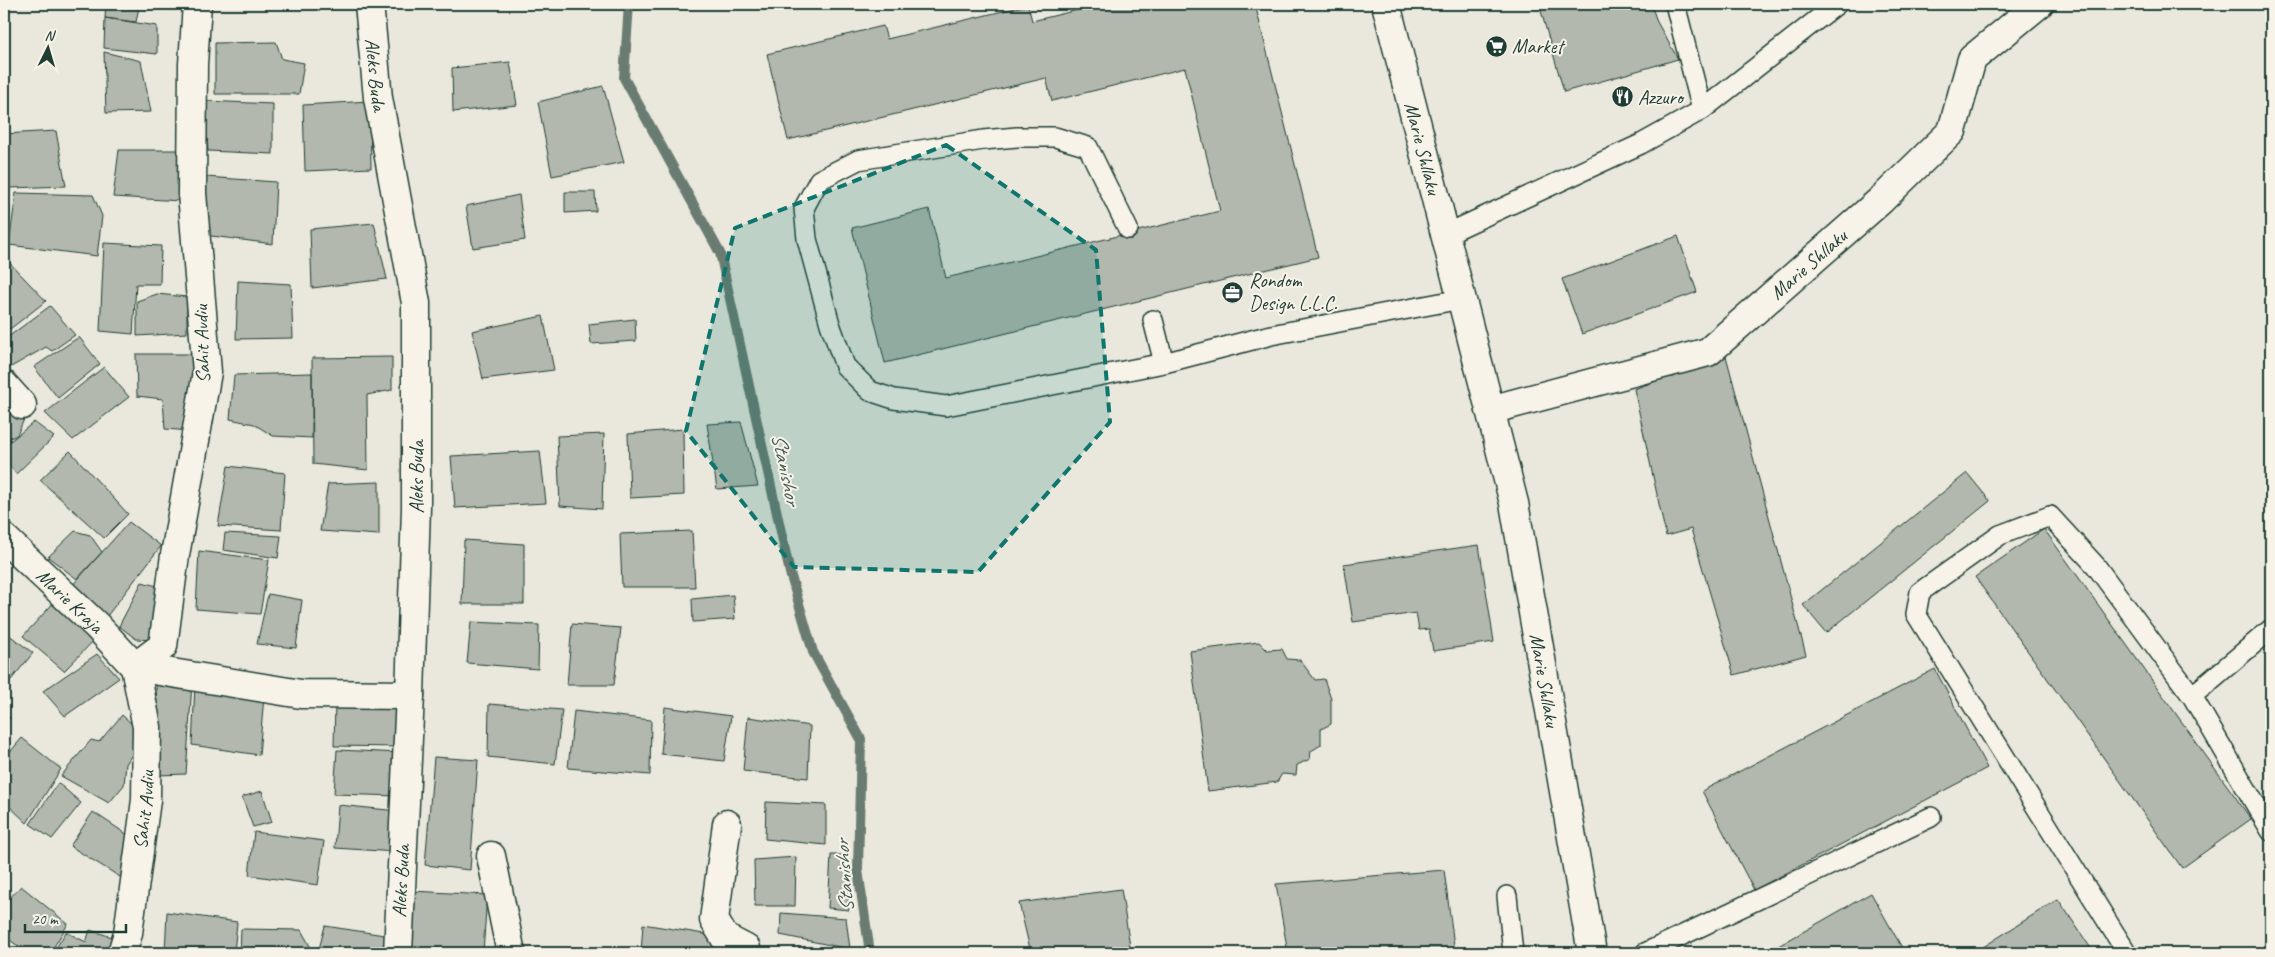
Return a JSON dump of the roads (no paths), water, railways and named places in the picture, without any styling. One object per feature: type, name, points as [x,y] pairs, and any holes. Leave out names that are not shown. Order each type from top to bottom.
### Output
[{"type":"street","name":"Sahit Avdiu","points":[[122,953],[128,933],[146,800],[147,727],[134,667],[163,646],[175,555],[206,372],[192,193],[193,64],[197,4]]},
{"type":"street","name":"Aleks Buda","points":[[369,4],[378,98],[416,303],[416,507],[410,696],[398,953]]},
{"type":"street","name":"Marie Shllaku","points":[[1386,4],[1514,503],[1592,953]]},
{"type":"street","name":"Marie Shllaku","points":[[1490,410],[1708,352],[1882,200],[1952,131],[1972,59],[2039,4]]},
{"type":"street","name":"Marie Kraja","points":[[4,538],[97,626],[134,667]]},
{"type":"street","points":[[134,667],[301,694],[410,696]]},
{"type":"street","points":[[727,824],[714,920],[725,938],[746,950],[746,953]]},
{"type":"street","points":[[491,856],[511,953]]},
{"type":"lane","points":[[1675,4],[1702,110]]},
{"type":"lane","points":[[1444,236],[1642,144],[1702,110],[1837,4]]},
{"type":"lane","points":[[1128,229],[1088,147],[1055,137],[1017,137],[983,140],[858,160],[819,180],[804,208],[807,239],[818,284],[845,366],[870,391],[894,398],[946,406],[1118,374],[1271,335],[1461,299]]},
{"type":"lane","points":[[1153,320],[1164,363]]},
{"type":"lane","points":[[2127,953],[1916,614],[1920,592],[2000,535],[2050,516],[2096,566],[2192,696],[2271,831]]},
{"type":"lane","points":[[2192,696],[2271,629]]},
{"type":"lane","points":[[1645,953],[1931,817]]},
{"type":"lane","points":[[1507,896],[1513,953]]},
{"type":"waterway","name":"Stanishor","points":[[629,4],[624,78],[720,253],[790,573],[813,652],[861,739],[858,870],[870,953]]},
{"type":"place","name":"Market","points":[[1496,46]]},
{"type":"place","name":"Azzuro","points":[[1622,97]]},
{"type":"place","name":"Rondom Design L.L.C.","points":[[1233,292]]}]
